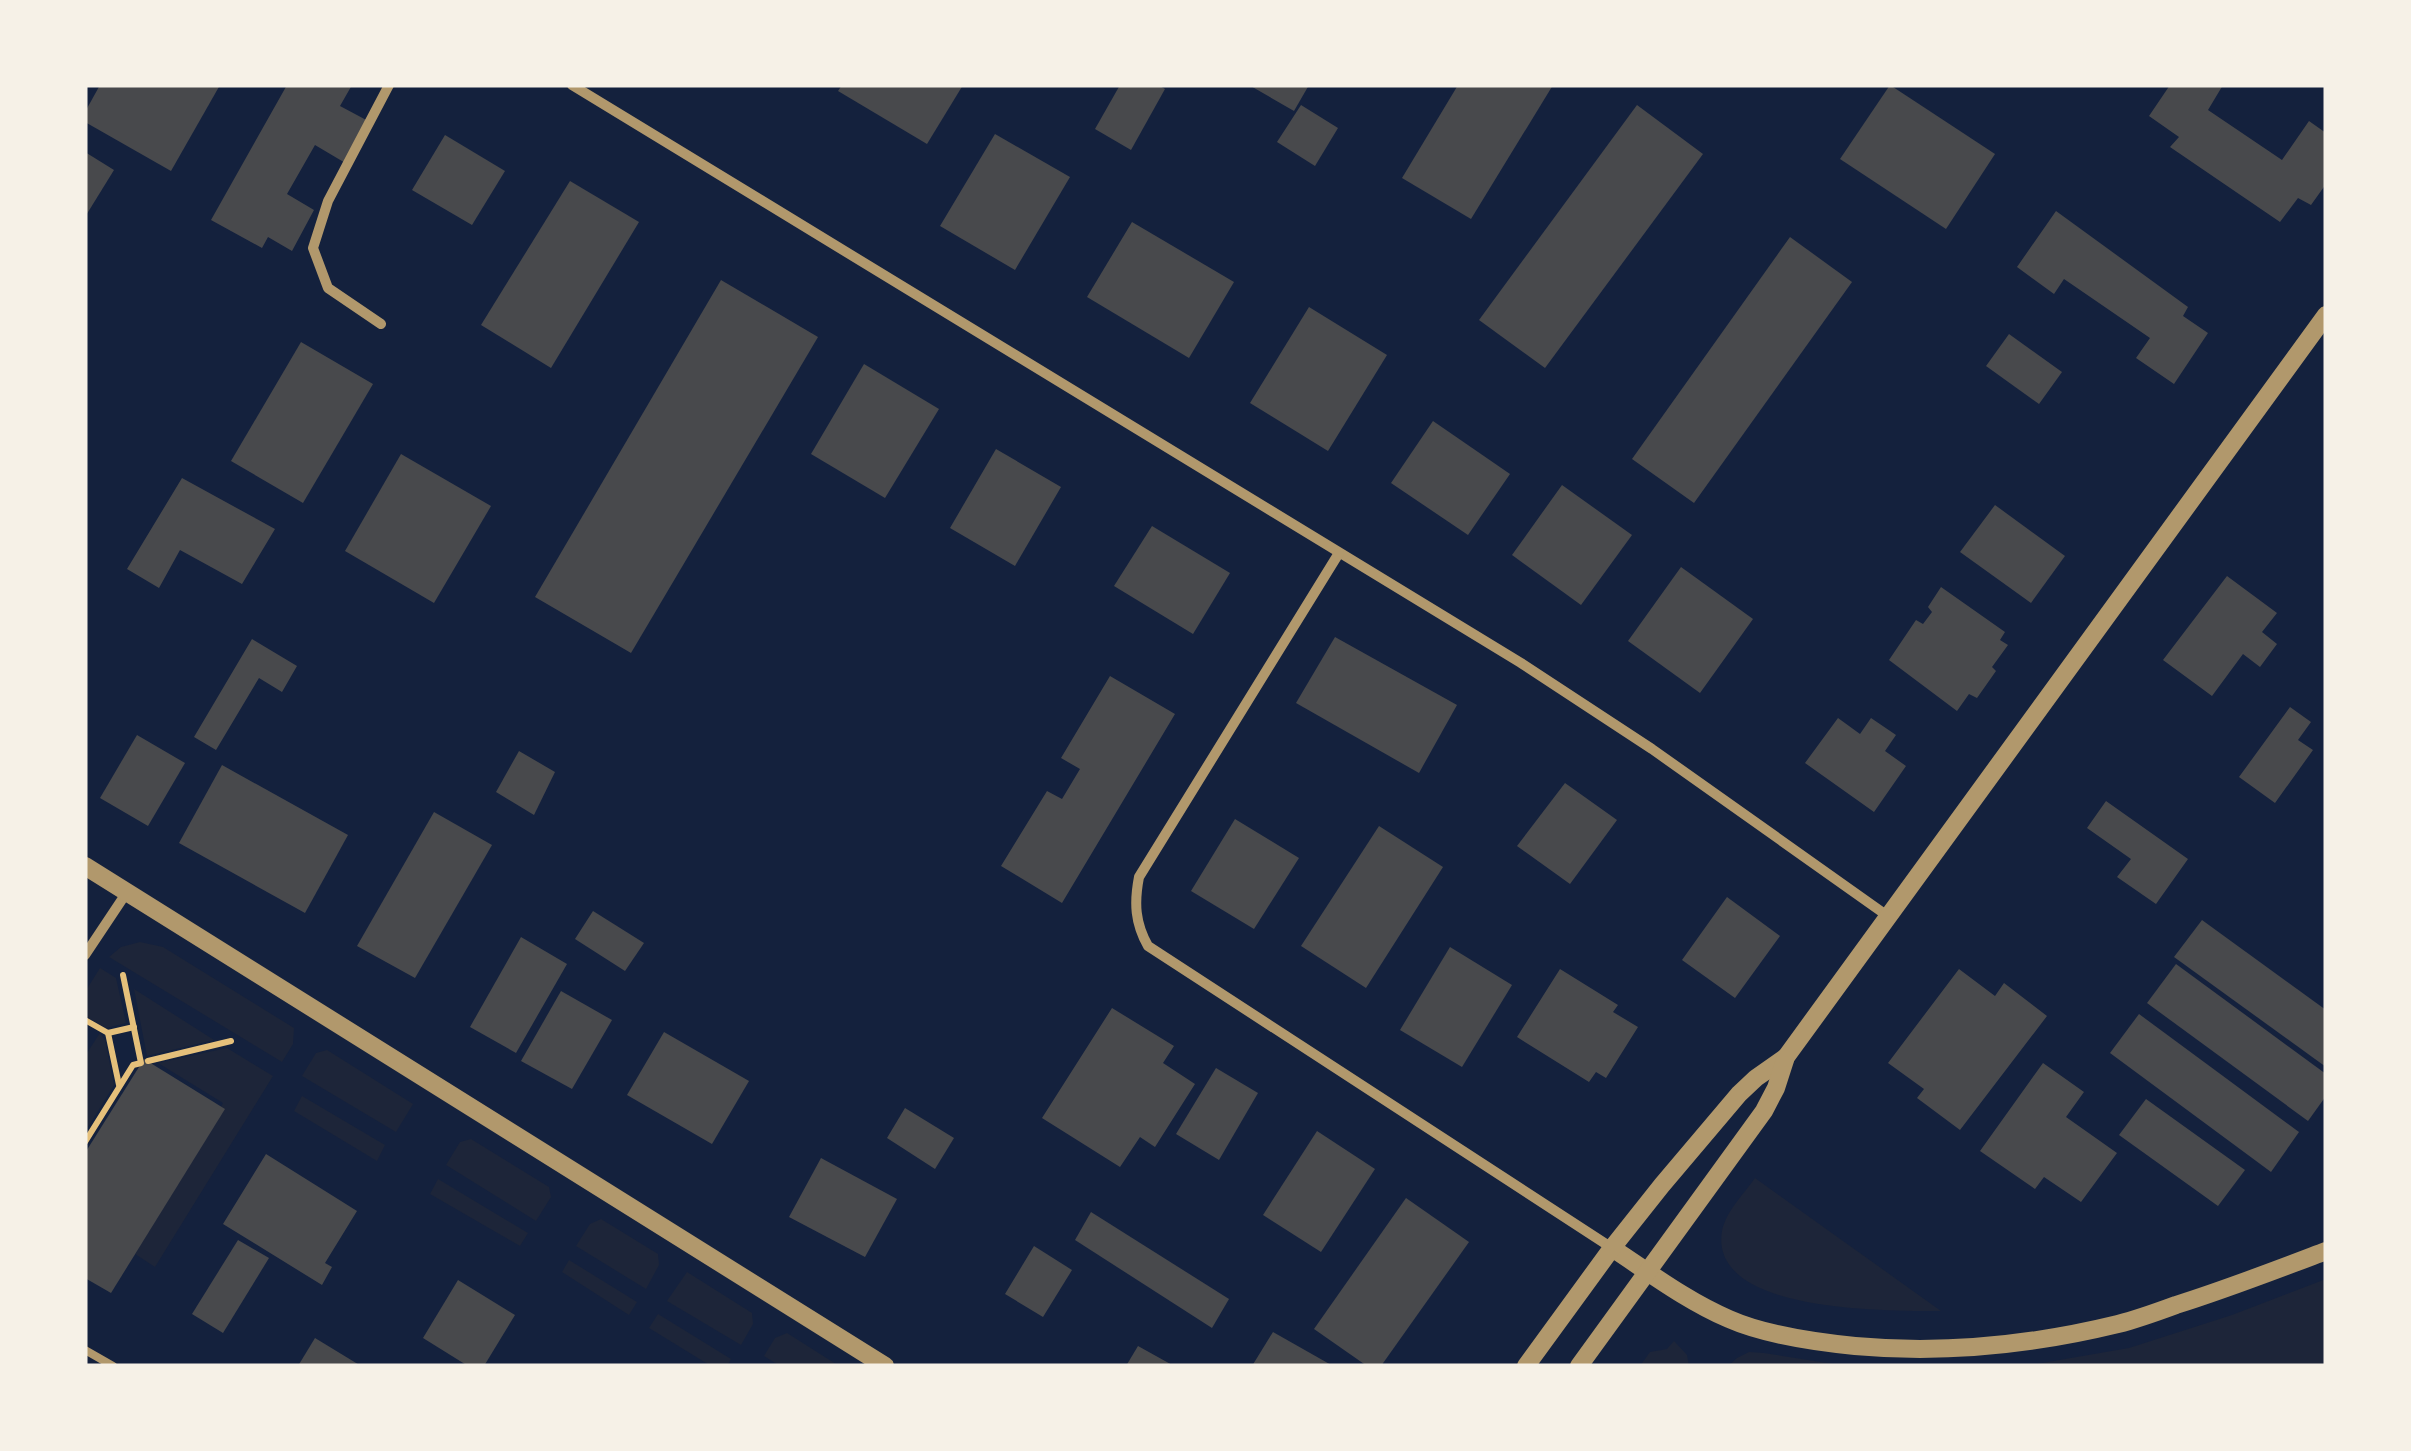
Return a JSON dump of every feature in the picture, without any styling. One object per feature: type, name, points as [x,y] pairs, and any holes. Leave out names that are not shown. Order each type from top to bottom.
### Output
[{"type":"street","points":[[381,324],[328,288],[313,248],[328,202],[389,85]]},
{"type":"street","points":[[572,85],[1521,663],[1606,717],[1889,917]]},
{"type":"street","points":[[1579,1366],[1764,1112],[1786,1057],[2326,315]]},
{"type":"street","points":[[1339,553],[1139,877],[1135,910],[1139,931],[1148,946],[1681,1294],[1731,1320],[1768,1330],[1836,1344],[1909,1350],[2040,1340],[2121,1323],[2326,1251]]},
{"type":"street","points":[[85,866],[885,1366]]},
{"type":"street","points":[[85,955],[127,892]]},
{"type":"street","points":[[1526,1366],[1662,1185],[1739,1094],[1786,1057]]},
{"type":"lane","points":[[85,1350],[113,1366]]},
{"type":"path","points":[[85,1142],[133,1065],[141,1063],[123,975]]},
{"type":"path","points":[[85,1020],[108,1033],[134,1027]]},
{"type":"path","points":[[108,1033],[120,1086]]},
{"type":"path","points":[[148,1061],[231,1042]]},
{"type":"shaded area","points":[[140,942],[163,947],[294,1028],[293,1044],[282,1062],[109,957],[121,947]]},
{"type":"shaded area","points":[[100,968],[116,978],[126,1023],[106,1028],[85,1016],[85,992]]},
{"type":"shaded area","points":[[134,989],[214,1040],[147,1056]]},
{"type":"shaded area","points":[[100,1033],[105,1040],[114,1085],[85,1132],[85,1056]]},
{"type":"shaded area","points":[[227,1048],[273,1076],[155,1267],[135,1254],[224,1109],[223,1103],[158,1063]]},
{"type":"shaded area","points":[[327,1050],[413,1104],[396,1132],[302,1076],[316,1053]]},
{"type":"shaded area","points":[[302,1096],[385,1145],[377,1161],[294,1111]]},
{"type":"shaded area","points":[[471,1139],[549,1187],[551,1197],[536,1221],[446,1165],[460,1142]]},
{"type":"shaded area","points":[[1755,1178],[1941,1311],[1846,1308],[1808,1302],[1772,1293],[1743,1279],[1725,1258],[1722,1231],[1731,1210]]},
{"type":"shaded area","points":[[438,1179],[528,1233],[520,1246],[430,1194]]},
{"type":"shaded area","points":[[601,1219],[658,1254],[659,1265],[646,1289],[576,1246],[590,1224]]},
{"type":"shaded area","points":[[569,1260],[637,1302],[629,1315],[562,1272]]},
{"type":"shaded area","points":[[687,1272],[752,1313],[753,1324],[741,1345],[667,1301]]},
{"type":"shaded area","points":[[2326,1279],[2326,1366],[2025,1366],[2129,1348]]},
{"type":"shaded area","points":[[658,1314],[731,1359],[727,1366],[711,1366],[649,1328]]},
{"type":"shaded area","points":[[787,1333],[839,1366],[780,1366],[764,1356],[775,1338]]},
{"type":"shaded area","points":[[1674,1341],[1687,1355],[1689,1366],[1640,1366],[1650,1352],[1667,1349]]},
{"type":"shaded area","points":[[1749,1352],[1764,1353],[1846,1366],[1728,1366]]},
{"type":"building","points":[[100,85],[220,85],[171,171],[85,122],[85,112]]},
{"type":"building","points":[[287,85],[352,85],[340,106],[370,122],[347,164],[315,145],[287,194],[314,210],[292,251],[268,237],[262,248],[211,220]]},
{"type":"building","points":[[842,85],[963,85],[927,144],[838,91]]},
{"type":"building","points":[[1120,85],[1158,85],[1165,89],[1131,150],[1095,129]]},
{"type":"building","points":[[1249,85],[1309,85],[1294,111]]},
{"type":"building","points":[[1458,85],[1553,85],[1471,219],[1402,178]]},
{"type":"building","points":[[1890,85],[1995,154],[1946,229],[1840,159]]},
{"type":"building","points":[[2170,85],[2223,85],[2208,110],[2282,160],[2309,121],[2326,133],[2326,184],[2311,205],[2298,198],[2280,222],[2170,147],[2179,137],[2149,116]]},
{"type":"building","points":[[1301,105],[1338,128],[1315,166],[1277,142]]},
{"type":"building","points":[[1637,105],[1703,154],[1545,368],[1479,320]]},
{"type":"building","points":[[995,134],[1070,177],[1015,270],[940,226]]},
{"type":"building","points":[[445,135],[505,171],[472,225],[412,190]]},
{"type":"building","points":[[85,152],[114,170],[85,217]]},
{"type":"building","points":[[570,181],[639,222],[551,368],[481,325]]},
{"type":"building","points":[[2056,211],[2188,307],[2183,316],[2208,333],[2174,384],[2136,358],[2150,338],[2064,279],[2054,294],[2017,267]]},
{"type":"building","points":[[1132,222],[1234,282],[1189,358],[1087,297]]},
{"type":"building","points":[[1790,237],[1852,282],[1694,503],[1632,459]]},
{"type":"building","points":[[721,280],[818,337],[631,653],[535,597]]},
{"type":"building","points":[[1309,307],[1387,355],[1328,451],[1250,403]]},
{"type":"building","points":[[2009,334],[2062,372],[2039,404],[1986,366]]},
{"type":"building","points":[[301,342],[373,384],[303,503],[231,461]]},
{"type":"building","points":[[864,364],[939,409],[885,498],[811,454]]},
{"type":"building","points":[[1433,421],[1510,474],[1468,535],[1391,483]]},
{"type":"building","points":[[996,449],[1061,487],[1015,566],[950,528]]},
{"type":"building","points":[[401,454],[491,506],[434,603],[345,551]]},
{"type":"building","points":[[182,478],[275,529],[242,584],[180,550],[159,588],[127,569]]},
{"type":"building","points":[[1562,485],[1632,535],[1581,605],[1512,555]]},
{"type":"building","points":[[1995,505],[2065,556],[2031,603],[1960,552]]},
{"type":"building","points":[[1152,526],[1230,573],[1193,634],[1114,586]]},
{"type":"building","points":[[1681,567],[1753,619],[1700,693],[1628,641]]},
{"type":"building","points":[[2227,576],[2277,613],[2262,632],[2277,644],[2260,667],[2243,654],[2212,696],[2163,660]]},
{"type":"building","points":[[1941,587],[2005,632],[2000,640],[2008,645],[1977,698],[1969,694],[1957,711],[1889,660],[1916,620],[1923,624],[1932,612],[1928,607]]},
{"type":"building","points":[[1335,637],[1457,705],[1419,773],[1296,703]]},
{"type":"building","points":[[252,639],[297,666],[282,692],[259,678],[216,750],[194,737]]},
{"type":"building","points":[[1110,676],[1175,714],[1062,903],[1001,866],[1047,791],[1062,799],[1080,769],[1061,758]]},
{"type":"building","points":[[2290,707],[2311,722],[2298,740],[2313,750],[2275,803],[2239,777]]},
{"type":"building","points":[[1838,718],[1860,734],[1871,718],[1896,735],[1885,751],[1906,766],[1874,812],[1805,763]]},
{"type":"building","points":[[137,735],[185,763],[148,826],[100,798]]},
{"type":"building","points":[[519,751],[555,772],[534,815],[496,792]]},
{"type":"building","points":[[222,765],[348,835],[305,913],[179,843]]},
{"type":"building","points":[[1565,783],[1617,820],[1570,884],[1517,846]]},
{"type":"building","points":[[2106,801],[2188,859],[2156,904],[2117,877],[2131,859],[2087,828]]},
{"type":"building","points":[[434,812],[492,845],[415,978],[357,946]]},
{"type":"building","points":[[1235,819],[1299,858],[1254,929],[1191,891]]},
{"type":"building","points":[[1379,826],[1443,867],[1366,988],[1301,946]]},
{"type":"building","points":[[1727,897],[1780,936],[1735,998],[1682,960]]},
{"type":"building","points":[[593,911],[644,943],[625,971],[575,939]]},
{"type":"building","points":[[2202,920],[2326,1010],[2326,1067],[2174,957]]},
{"type":"building","points":[[521,937],[567,964],[516,1053],[470,1027]]},
{"type":"building","points":[[1450,947],[1512,985],[1462,1067],[1400,1030]]},
{"type":"building","points":[[2176,964],[2326,1074],[2326,1096],[2308,1121],[2147,1003]]},
{"type":"building","points":[[1560,969],[1618,1005],[1613,1012],[1638,1027],[1606,1078],[1596,1072],[1589,1082],[1517,1037]]},
{"type":"building","points":[[1959,969],[1995,996],[2004,983],[2047,1016],[1960,1130],[1917,1098],[1924,1089],[1888,1063]]},
{"type":"building","points":[[561,991],[612,1020],[572,1089],[521,1061]]},
{"type":"building","points":[[1112,1008],[1174,1046],[1163,1063],[1195,1084],[1155,1147],[1140,1137],[1120,1167],[1042,1118]]},
{"type":"building","points":[[2139,1014],[2299,1132],[2271,1172],[2110,1053]]},
{"type":"building","points":[[664,1032],[749,1081],[712,1144],[627,1095]]},
{"type":"building","points":[[144,1059],[225,1109],[111,1293],[85,1278],[85,1153]]},
{"type":"building","points":[[2043,1063],[2084,1092],[2066,1117],[2117,1153],[2081,1202],[2044,1177],[2035,1189],[1980,1151]]},
{"type":"building","points":[[1216,1068],[1258,1093],[1219,1160],[1176,1134]]},
{"type":"building","points":[[2146,1099],[2245,1170],[2218,1206],[2119,1135]]},
{"type":"building","points":[[905,1108],[954,1138],[935,1169],[887,1138]]},
{"type":"building","points":[[1317,1131],[1375,1169],[1321,1252],[1263,1215]]},
{"type":"building","points":[[266,1154],[357,1211],[325,1263],[332,1267],[322,1285],[223,1224]]},
{"type":"building","points":[[821,1158],[897,1199],[865,1257],[789,1217]]},
{"type":"building","points":[[1406,1198],[1469,1242],[1381,1366],[1367,1366],[1314,1329]]},
{"type":"building","points":[[1091,1212],[1229,1299],[1212,1328],[1075,1240]]},
{"type":"building","points":[[238,1240],[269,1258],[223,1333],[192,1314]]},
{"type":"building","points":[[1034,1246],[1072,1270],[1043,1317],[1005,1294]]},
{"type":"building","points":[[458,1280],[515,1315],[484,1366],[468,1366],[423,1338]]},
{"type":"building","points":[[1273,1332],[1333,1366],[1252,1366]]},
{"type":"building","points":[[315,1338],[361,1366],[298,1366]]},
{"type":"building","points":[[1138,1346],[1174,1366],[1126,1366]]}]
